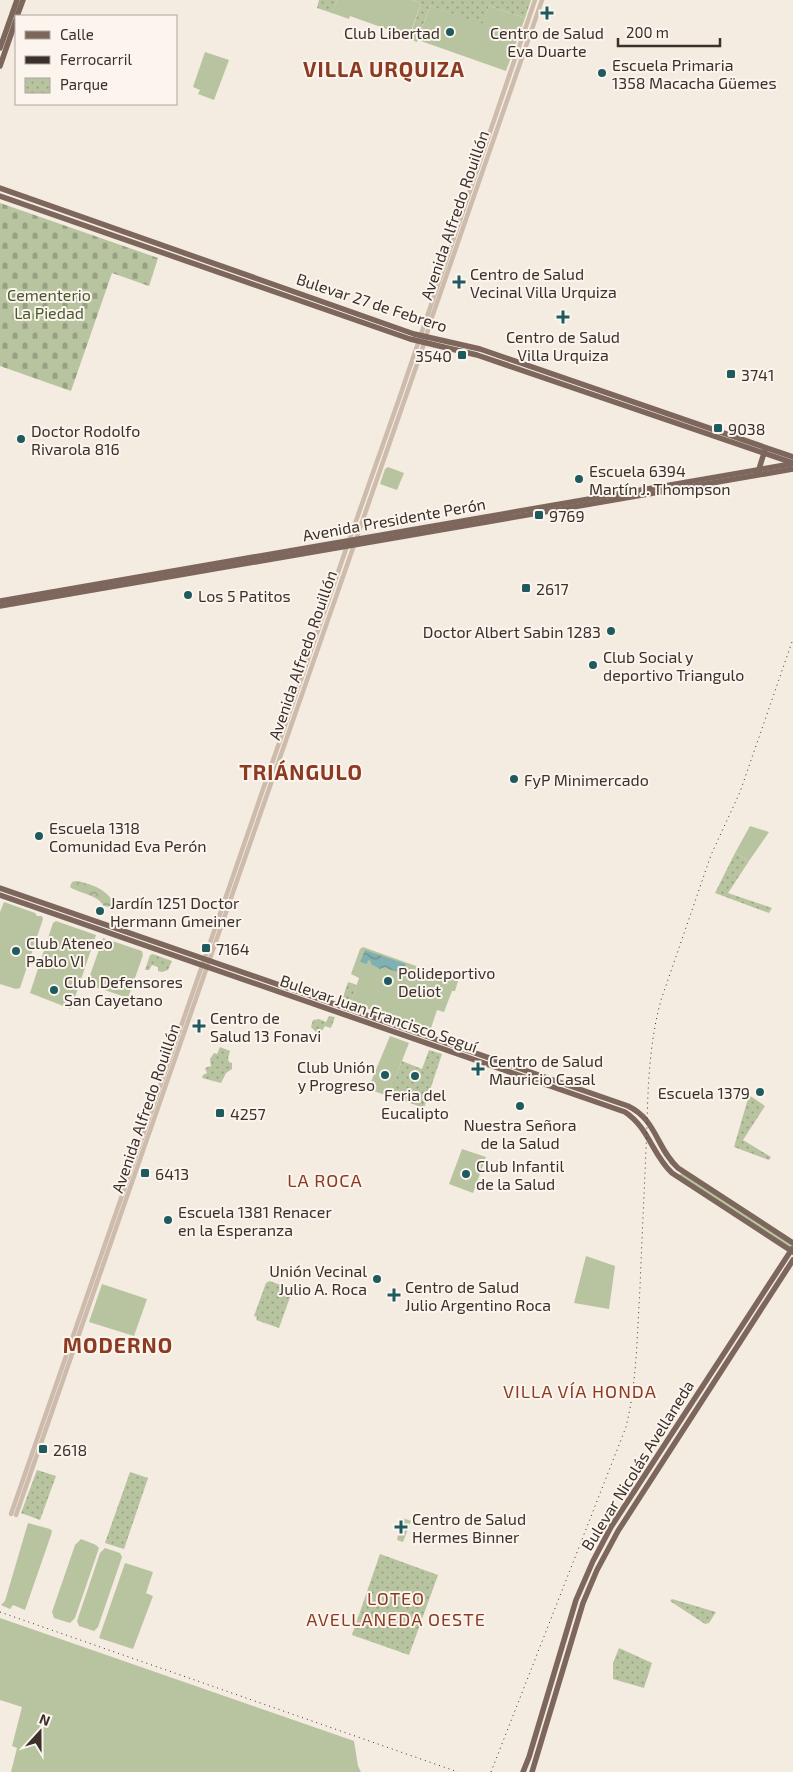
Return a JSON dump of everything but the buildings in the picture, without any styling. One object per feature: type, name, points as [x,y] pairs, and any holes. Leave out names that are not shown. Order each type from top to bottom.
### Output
[{"type":"main road","points":[[0,48],[17,0]]},
{"type":"main road","points":[[18,15],[23,0]]},
{"type":"main road","points":[[0,66],[15,24]]},
{"type":"main road","name":"Bulevar 27 de Febrero","points":[[0,188],[422,339]]},
{"type":"main road","name":"Bulevar 27 de Febrero","points":[[0,196],[422,339],[480,349],[765,451],[793,463]]},
{"type":"main road","points":[[758,472],[765,451]]},
{"type":"main road","name":"Bulevar 27 de Febrero","points":[[765,451],[793,457]]},
{"type":"main road","name":"Avenida Presidente Perón","points":[[0,606],[758,472],[793,463]]},
{"type":"main road","name":"Avenida Presidente Perón","points":[[758,472],[793,469]]},
{"type":"main road","name":"Avenida Presidente Perón","points":[[0,601],[351,543]]},
{"type":"main road","name":"Bulevar Juan Francisco Seguí","points":[[0,888],[634,1109],[647,1120],[666,1155],[678,1168],[792,1248]]},
{"type":"main road","name":"Bulevar Juan Francisco Seguí","points":[[0,895],[625,1112],[644,1130],[660,1158],[672,1173],[792,1248]]},
{"type":"main road","name":"Bulevar Nicolás Avellaneda","points":[[523,1772],[572,1611],[593,1561],[611,1527],[792,1248]]},
{"type":"main road","name":"Bulevar Nicolás Avellaneda","points":[[532,1772],[581,1609],[600,1563],[618,1531],[793,1260]]},
{"type":"street","name":"Avenida Alfredo Rouillón","points":[[422,339],[535,0]]},
{"type":"street","name":"Avenida Alfredo Rouillón","points":[[13,1515],[208,960],[422,339],[542,0]]},
{"type":"green space","points":[[319,0],[337,0],[332,13],[317,8]]},
{"type":"green space","points":[[337,0],[412,0],[421,3],[409,37],[350,16],[349,19],[332,13]]},
{"type":"green space","points":[[412,0],[531,0],[525,18],[489,6],[482,25],[430,6],[417,42],[409,39],[421,3]]},
{"type":"green space","points":[[430,6],[482,24],[489,6],[525,18],[506,71],[418,40]]},
{"type":"green space","points":[[205,52],[229,60],[214,100],[198,94],[200,90],[193,87]]},
{"type":"green space","name":"Cementerio La Piedad","points":[[0,203],[158,258],[149,286],[112,273],[71,391],[0,366]]},
{"type":"green space","points":[[388,467],[404,473],[397,490],[380,484],[385,469]]},
{"type":"green space","points":[[750,826],[769,832],[749,861],[735,853]]},
{"type":"green space","points":[[735,853],[749,861],[728,893],[772,908],[769,913],[715,893]]},
{"type":"green space","points":[[76,881],[103,891],[112,899],[115,905],[110,907],[104,906],[92,896],[70,887],[72,882]]},
{"type":"green space","name":"Club Ateneo Pablo VI","points":[[4,902],[35,913],[37,916],[42,916],[43,919],[20,988],[16,989],[0,984],[0,912]]},
{"type":"green space","points":[[56,921],[96,935],[71,1009],[30,993],[53,923]]},
{"type":"green space","points":[[103,938],[142,951],[143,955],[128,998],[87,984]]},
{"type":"green space","name":"Polideportivo Deliot","points":[[363,947],[458,981],[444,1012],[437,1010],[430,1031],[351,1003],[359,978],[351,974],[360,949]]},
{"type":"green space","points":[[153,954],[172,961],[168,970],[158,971],[158,967],[152,965],[149,970],[145,970],[150,955]]},
{"type":"green space","points":[[348,982],[357,985],[351,1003],[342,1000]]},
{"type":"green space","points":[[329,1016],[335,1017],[331,1028],[325,1026],[322,1031],[316,1032],[311,1027],[313,1020],[319,1019],[326,1022]]},
{"type":"green space","name":"Club Unión y Progreso","points":[[390,1036],[409,1043],[388,1096],[368,1089]]},
{"type":"green space","points":[[220,1047],[230,1051],[228,1058],[229,1062],[232,1063],[232,1069],[226,1073],[221,1083],[202,1078],[207,1073],[205,1068],[211,1066],[210,1059],[214,1053],[217,1054]]},
{"type":"green space","points":[[429,1050],[442,1054],[424,1108],[388,1095],[402,1061],[422,1069]]},
{"type":"green space","points":[[749,1095],[765,1106],[743,1140],[771,1157],[769,1160],[734,1147]]},
{"type":"green space","name":"Club Infantil de la Salud","points":[[462,1149],[486,1157],[473,1193],[449,1184]]},
{"type":"green space","points":[[684,1172],[793,1243],[793,1252],[677,1176]]},
{"type":"green space","points":[[586,1256],[615,1266],[609,1309],[574,1303]]},
{"type":"green space","points":[[269,1281],[293,1289],[279,1328],[256,1320],[257,1317],[254,1316],[266,1283]]},
{"type":"green space","points":[[102,1284],[147,1299],[134,1336],[89,1322]]},
{"type":"green space","points":[[37,1470],[56,1476],[40,1520],[21,1513]]},
{"type":"green space","points":[[130,1472],[148,1478],[124,1549],[105,1543]]},
{"type":"green space","points":[[403,1518],[411,1521],[403,1542],[397,1540],[399,1529],[401,1530],[404,1522],[402,1521]]},
{"type":"green space","points":[[28,1523],[52,1531],[25,1610],[13,1605],[10,1609],[1,1605],[5,1601]]},
{"type":"green space","points":[[81,1539],[99,1548],[75,1618],[70,1623],[54,1618],[52,1612],[75,1545]]},
{"type":"green space","points":[[105,1548],[120,1553],[122,1557],[98,1627],[94,1631],[79,1626],[77,1621],[100,1553]]},
{"type":"green space","points":[[380,1554],[438,1575],[409,1655],[352,1635]]},
{"type":"green space","points":[[125,1563],[153,1572],[146,1593],[153,1596],[133,1649],[99,1638]]},
{"type":"green space","points":[[672,1599],[716,1612],[709,1623],[705,1624],[670,1601]]},
{"type":"green space","points":[[0,1618],[354,1741],[358,1766],[361,1772],[11,1772],[17,1748],[12,1746],[22,1707],[0,1700]]},
{"type":"green space","points":[[619,1648],[652,1663],[644,1688],[613,1679],[613,1663]]},
{"type":"water","points":[[365,950],[406,964],[397,971],[385,967],[380,969],[371,964],[371,961],[368,960],[367,964],[360,962]]},
{"type":"railway","points":[[491,1772],[626,1427],[630,1410],[636,1358],[649,1077],[657,1015],[711,855],[740,792],[793,639]]},
{"type":"railway","points":[[0,1612],[458,1772]]},
{"type":"place","name":"Centro de Salud Eva Duarte","points":[[547,13]]},
{"type":"place","name":"Club Libertad","points":[[450,32]]},
{"type":"place","name":"Escuela Primaria 1358 Macacha Güemes","points":[[602,73]]},
{"type":"place","name":"Centro de Salud Vecinal Villa Urquiza","points":[[459,282]]},
{"type":"place","name":"Centro de Salud Villa Urquiza","points":[[563,317]]},
{"type":"place","name":"3540","points":[[462,355]]},
{"type":"place","name":"3741","points":[[731,374]]},
{"type":"place","name":"9038","points":[[718,428]]},
{"type":"place","name":"Doctor Rodolfo Rivarola 816","points":[[21,439]]},
{"type":"place","name":"Escuela 6394 Martín J. Thompson","points":[[579,479]]},
{"type":"place","name":"9769","points":[[539,515]]},
{"type":"place","name":"2617","points":[[526,588]]},
{"type":"place","name":"Los 5 Patitos","points":[[188,595]]},
{"type":"place","name":"Doctor Albert Sabin 1283","points":[[611,631]]},
{"type":"place","name":"Club Social y deportivo Triangulo","points":[[593,665]]},
{"type":"place","name":"FyP Minimercado","points":[[514,779]]},
{"type":"place","name":"Escuela 1318 Comunidad Eva Perón","points":[[39,836]]},
{"type":"place","name":"Jardín 1251 Doctor Hermann Gmeiner","points":[[100,911]]},
{"type":"place","name":"7164","points":[[206,948]]},
{"type":"place","name":"Club Ateneo Pablo VI","points":[[16,951]]},
{"type":"place","name":"Polideportivo Deliot","points":[[388,981]]},
{"type":"place","name":"Club Defensores San Cayetano","points":[[54,990]]},
{"type":"place","name":"Centro de Salud 13 Fonavi","points":[[199,1026]]},
{"type":"place","name":"Centro de Salud Mauricio Casal","points":[[478,1069]]},
{"type":"place","name":"Club Unión y Progreso","points":[[385,1075]]},
{"type":"place","name":"Feria del Eucalipto","points":[[415,1076]]},
{"type":"place","name":"Escuela 1379","points":[[760,1092]]},
{"type":"place","name":"Nuestra Señora de la Salud","points":[[520,1106]]},
{"type":"place","name":"4257","points":[[220,1113]]},
{"type":"place","name":"6413","points":[[145,1173]]},
{"type":"place","name":"Club Infantil de la Salud","points":[[466,1174]]},
{"type":"place","name":"Escuela 1381 Renacer en la Esperanza","points":[[168,1220]]},
{"type":"place","name":"Unión Vecinal Julio A. Roca","points":[[377,1279]]},
{"type":"place","name":"Centro de Salud Julio Argentino Roca","points":[[394,1295]]},
{"type":"place","name":"2618","points":[[43,1449]]},
{"type":"place","name":"Centro de Salud Hermes Binner","points":[[401,1527]]},
{"type":"district","name":"VILLA URQUIZA","points":[[384,68]]},
{"type":"district","name":"TRIÁNGULO","points":[[301,771]]},
{"type":"district","name":"LA ROCA","points":[[325,1180]]},
{"type":"district","name":"MODERNO","points":[[118,1344]]},
{"type":"district","name":"VILLA VÍA HONDA","points":[[580,1391]]},
{"type":"district","name":"LOTEO AVELLANEDA OESTE","points":[[396,1608]]}]
